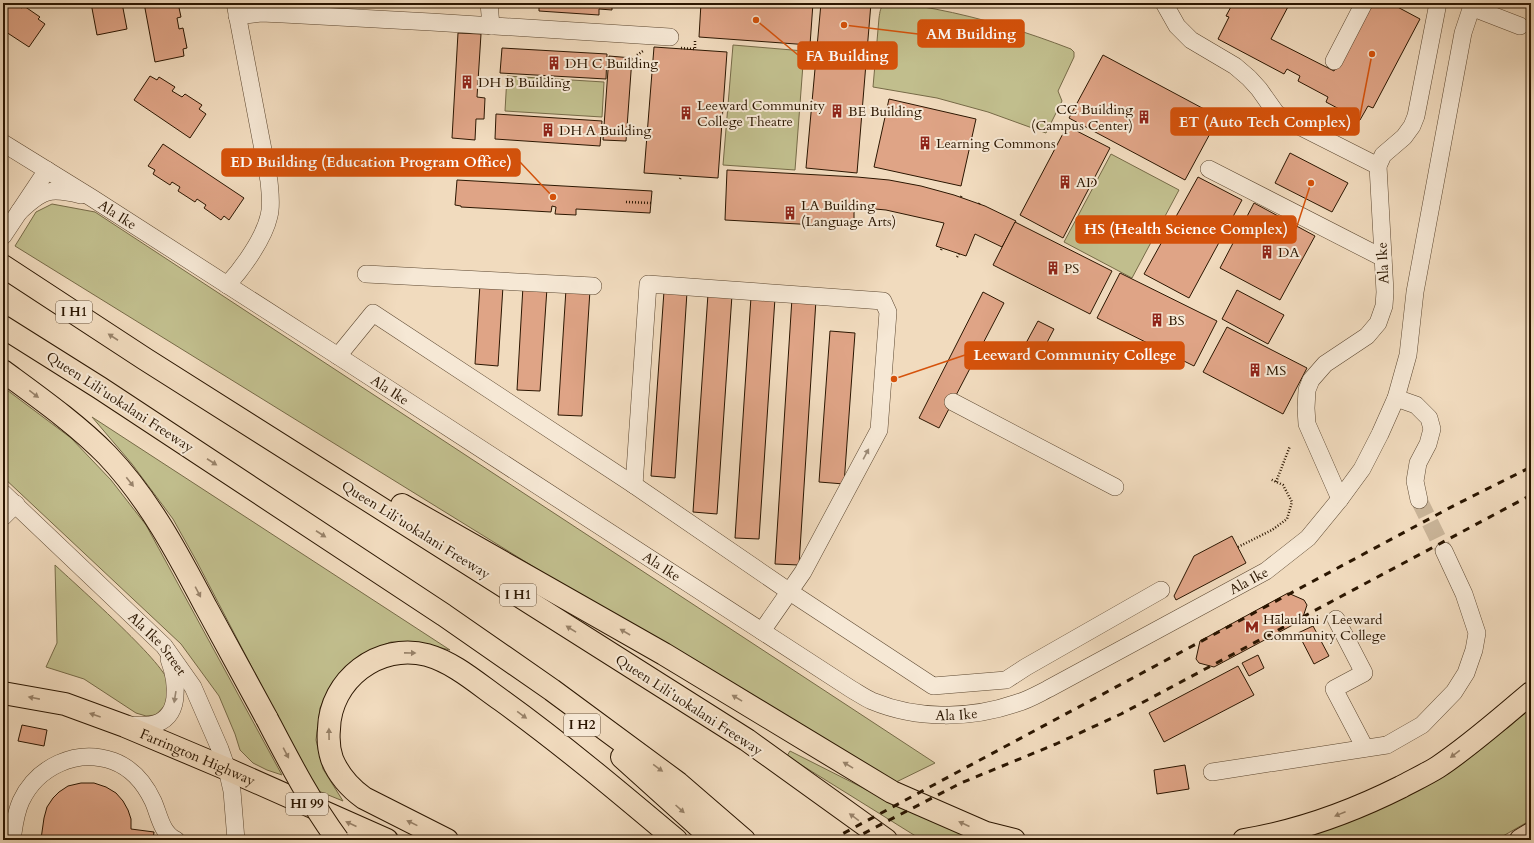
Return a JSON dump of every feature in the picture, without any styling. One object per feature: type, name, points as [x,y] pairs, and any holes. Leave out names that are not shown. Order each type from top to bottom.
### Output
[{"type":"main road","name":"Queen Liliʻuokalani Freeway","points":[[3,266],[145,359],[747,740],[886,840]]},
{"type":"main road","name":"Queen Liliʻuokalani Freeway","points":[[3,327],[107,392],[444,615],[552,690],[678,783],[744,840]]},
{"type":"main road","points":[[145,359],[664,654],[892,792],[986,833],[1014,840]]},
{"type":"main road","points":[[3,371],[106,454],[150,509],[180,557],[310,799],[338,840]]},
{"type":"main road","name":"I H2","points":[[444,615],[622,756],[714,840]]},
{"type":"main road","points":[[447,840],[364,798],[353,790],[344,780],[332,758],[329,746],[329,722],[336,697],[350,677],[360,668],[384,656],[412,652],[428,655],[454,666],[537,727],[676,840]]},
{"type":"main road","points":[[1486,730],[1531,687]]},
{"type":"main road","name":"Farrington Highway","points":[[3,692],[65,704],[126,726],[386,840]]},
{"type":"main road","points":[[1244,840],[1273,835],[1327,820],[1375,800],[1438,766],[1486,730],[1531,693]]},
{"type":"main road","points":[[1520,840],[1531,834]]},
{"type":"street","points":[[489,3],[491,26]]},
{"type":"street","points":[[1164,3],[1177,26],[1191,40],[1234,66],[1249,78],[1276,113],[1378,166],[1383,155],[1404,137],[1412,126],[1416,116],[1433,5]]},
{"type":"street","points":[[1334,61],[1364,3]]},
{"type":"street","points":[[1472,5],[1520,26]]},
{"type":"street","name":"Ala Ike","points":[[3,143],[48,170],[338,356],[851,689],[872,701],[915,713],[952,715],[990,711],[1018,703],[1048,689],[1266,571],[1308,538],[1340,500],[1362,469],[1380,434],[1396,398],[1408,355],[1415,292],[1463,33],[1472,5]]},
{"type":"street","points":[[227,285],[241,270],[264,231],[270,215],[269,181],[236,10],[261,13],[670,38]]},
{"type":"street","name":"Ala Ike","points":[[1340,500],[1308,424],[1306,408],[1307,390],[1311,380],[1325,364],[1366,336],[1378,323],[1384,306],[1378,166]]},
{"type":"street","points":[[1209,168],[1383,258]]},
{"type":"street","points":[[3,236],[48,170]]},
{"type":"street","points":[[19,212],[35,197],[48,191],[64,190],[92,198]]},
{"type":"street","points":[[366,274],[593,286]]},
{"type":"street","points":[[634,484],[648,284],[883,301],[888,312],[879,430],[803,572],[762,631]]},
{"type":"street","points":[[338,356],[373,313],[634,484],[790,592],[933,686],[1006,680],[1161,590]]},
{"type":"street","points":[[1396,398],[1416,405],[1429,418],[1432,430],[1428,444],[1418,463],[1415,481],[1419,500]]},
{"type":"street","points":[[953,402],[1115,487]]},
{"type":"street","name":"Ala Ike Street","points":[[3,493],[164,646],[193,687],[227,769],[232,792],[236,840]]},
{"type":"street","points":[[3,517],[16,504]]},
{"type":"street","points":[[1212,772],[1387,745],[1422,725],[1454,692],[1466,673],[1474,650],[1477,633],[1464,594],[1444,551]]},
{"type":"street","points":[[1336,619],[1364,673],[1334,689],[1365,748]]},
{"type":"street","points":[[126,726],[154,724],[163,719],[172,709],[175,700],[176,682],[164,646]]},
{"type":"street","points":[[12,840],[15,818],[21,801],[30,786],[50,767],[66,760],[81,757],[113,761],[126,768],[138,778],[154,802],[166,832],[176,840]]},
{"type":"path","points":[[626,202],[651,204]]},
{"type":"path","points":[[1276,482],[1290,446]]},
{"type":"path","points":[[1238,547],[1272,530],[1287,519],[1292,502],[1284,485],[1270,479]]},
{"type":"shaded area","points":[[886,3],[935,9],[987,21],[1021,31],[1071,49],[1074,52],[1074,57],[1058,91],[1062,101],[1046,133],[988,112],[937,98],[873,87],[881,7]]},
{"type":"shaded area","points":[[733,45],[804,51],[795,170],[723,165]]},
{"type":"shaded area","points":[[507,76],[604,82],[602,117],[505,111]]},
{"type":"shaded area","points":[[1111,154],[1179,190],[1132,278],[1064,242]]},
{"type":"shaded area","points":[[52,204],[95,212],[935,763],[888,786],[15,246],[36,212]]},
{"type":"shaded area","points":[[3,387],[71,438],[111,480],[146,525],[282,775],[253,763],[240,750],[219,696],[181,644],[3,477]]},
{"type":"shaded area","points":[[92,417],[450,650],[421,643],[391,642],[362,654],[333,682],[320,708],[316,740],[323,769],[343,801],[316,790],[173,519],[132,464]]},
{"type":"shaded area","points":[[55,565],[135,641],[163,672],[168,682],[167,703],[156,715],[146,716],[136,713],[84,679],[46,667],[57,643]]},
{"type":"shaded area","points":[[1531,708],[1531,820],[1496,840],[1280,840],[1480,746],[1509,727]]},
{"type":"shaded area","points":[[790,751],[883,798],[986,840],[922,840],[787,756]]},
{"type":"building","points":[[3,3],[19,3],[18,6],[22,8],[24,6],[40,17],[38,19],[45,24],[29,47],[3,30]]},
{"type":"building","points":[[91,3],[122,3],[127,29],[97,35]]},
{"type":"building","points":[[144,3],[178,3],[181,17],[177,18],[179,29],[183,28],[187,48],[183,49],[184,56],[155,62]]},
{"type":"building","points":[[539,3],[612,3],[612,10],[599,9],[599,15],[539,11]]},
{"type":"building","points":[[701,3],[813,3],[810,45],[699,37]]},
{"type":"building","points":[[821,3],[871,3],[867,51],[817,47]]},
{"type":"building","points":[[1233,3],[1290,3],[1271,39],[1334,71],[1370,3],[1390,3],[1420,19],[1373,108],[1368,106],[1360,120],[1326,102],[1328,97],[1298,81],[1300,76],[1287,69],[1284,74],[1218,39],[1229,17],[1226,16]]},
{"type":"building","name":"DH B Building","points":[[458,33],[481,34],[477,97],[485,98],[484,119],[476,119],[475,140],[452,138]]},
{"type":"building","name":"Leeward Community College Theatre","points":[[654,47],[727,52],[718,178],[644,173]]},
{"type":"building","name":"BE Building","points":[[817,47],[867,51],[857,173],[806,168]]},
{"type":"building","name":"DH C Building","points":[[502,48],[607,54],[606,79],[500,73]]},
{"type":"building","name":"CC Building (Campus Center)","points":[[1103,55],[1219,117],[1185,180],[1069,118]]},
{"type":"building","points":[[609,56],[632,58],[626,141],[603,140]]},
{"type":"building","points":[[150,76],[157,80],[159,77],[175,87],[172,91],[182,97],[185,94],[202,105],[199,109],[206,114],[190,138],[134,100]]},
{"type":"building","name":"Learning Commons","points":[[889,99],[976,119],[961,186],[874,167]]},
{"type":"building","name":"DH A Building","points":[[496,114],[602,121],[600,146],[495,139]]},
{"type":"building","name":"AD","points":[[1067,126],[1110,148],[1063,238],[1020,215]]},
{"type":"building","points":[[163,144],[244,198],[229,220],[224,216],[221,220],[204,208],[206,205],[197,199],[195,202],[178,191],[180,187],[172,182],[170,185],[153,174],[155,170],[148,166]]},
{"type":"building","points":[[1290,153],[1348,183],[1332,212],[1275,183]]},
{"type":"building","name":"LA Building (Language Arts)","points":[[727,170],[889,180],[921,186],[954,195],[985,206],[1016,221],[1002,247],[975,234],[966,256],[936,246],[944,223],[886,210],[854,207],[854,227],[725,220]]},
{"type":"building","points":[[1198,177],[1242,200],[1189,298],[1144,274]]},
{"type":"building","points":[[457,180],[652,191],[650,213],[576,209],[576,215],[555,214],[556,207],[552,206],[551,212],[461,207],[455,205]]},
{"type":"building","name":"DA","points":[[1254,203],[1315,236],[1280,300],[1220,268]]},
{"type":"building","name":"PS","points":[[1015,222],[1112,271],[1090,314],[993,265]]},
{"type":"building","name":"BS","points":[[1120,273],[1217,321],[1194,366],[1097,318]]},
{"type":"building","points":[[480,284],[503,286],[498,366],[475,364]]},
{"type":"building","points":[[523,286],[547,288],[540,391],[517,390]]},
{"type":"building","points":[[566,289],[590,290],[582,416],[558,415]]},
{"type":"building","points":[[1237,290],[1284,315],[1268,344],[1222,319]]},
{"type":"building","points":[[664,291],[687,292],[675,478],[651,476]]},
{"type":"building","points":[[983,292],[1004,303],[939,428],[919,418]]},
{"type":"building","points":[[708,294],[732,295],[717,514],[693,512]]},
{"type":"building","points":[[751,297],[775,298],[759,539],[735,538]]},
{"type":"building","points":[[792,298],[816,300],[799,565],[775,564]]},
{"type":"building","points":[[1038,321],[1054,329],[1042,352],[1026,343]]},
{"type":"building","name":"MS","points":[[1227,327],[1307,368],[1283,414],[1203,372]]},
{"type":"building","points":[[830,331],[855,333],[844,484],[819,482]]},
{"type":"building","points":[[1232,536],[1246,563],[1176,600],[1174,596],[1194,556]]},
{"type":"building","points":[[1288,593],[1304,600],[1307,605],[1302,620],[1214,667],[1199,663],[1196,659],[1200,641]]},
{"type":"building","points":[[1313,626],[1329,656],[1314,664],[1298,633]]},
{"type":"building","points":[[1258,655],[1264,668],[1249,676],[1242,663]]},
{"type":"building","points":[[1238,666],[1254,695],[1164,742],[1149,713]]},
{"type":"building","points":[[22,725],[47,730],[44,746],[18,741]]},
{"type":"building","points":[[1185,765],[1189,789],[1157,794],[1154,770]]},
{"type":"building","points":[[81,783],[94,783],[106,787],[116,793],[128,810],[131,819],[131,829],[154,832],[153,840],[41,839],[47,807],[53,798],[68,786]]},
{"type":"tunnel","points":[[1419,500],[1444,551]]},
{"type":"railway","points":[[831,840],[1455,505],[1531,467]]},
{"type":"railway","points":[[851,840],[961,783],[1056,744],[1121,714],[1531,495]]},
{"type":"place","name":"FA Building","points":[[756,20]]},
{"type":"place","name":"AM Building","points":[[844,25]]},
{"type":"place","name":"ET (Auto Tech Complex)","points":[[1372,54]]},
{"type":"place","name":"DH C Building","points":[[554,63]]},
{"type":"place","name":"DH B Building","points":[[467,82]]},
{"type":"place","name":"BE Building","points":[[837,111]]},
{"type":"place","name":"Leeward Community College Theatre","points":[[686,113]]},
{"type":"place","name":"CC Building (Campus Center)","points":[[1144,117]]},
{"type":"place","name":"DH A Building","points":[[548,130]]},
{"type":"place","name":"Learning Commons","points":[[925,143]]},
{"type":"place","name":"AD","points":[[1065,182]]},
{"type":"place","name":"HS (Health Science Complex)","points":[[1311,183]]},
{"type":"place","name":"ED Building (Education Program Office)","points":[[553,197]]},
{"type":"place","name":"LA Building (Language Arts)","points":[[790,213]]},
{"type":"place","name":"DA","points":[[1267,252]]},
{"type":"place","name":"PS","points":[[1053,268]]},
{"type":"place","name":"BS","points":[[1157,320]]},
{"type":"place","name":"MS","points":[[1255,370]]},
{"type":"place","name":"Leeward Community College","points":[[894,379]]},
{"type":"place","name":"Hālaulani / Leeward Community College","points":[[1252,627]]}]
